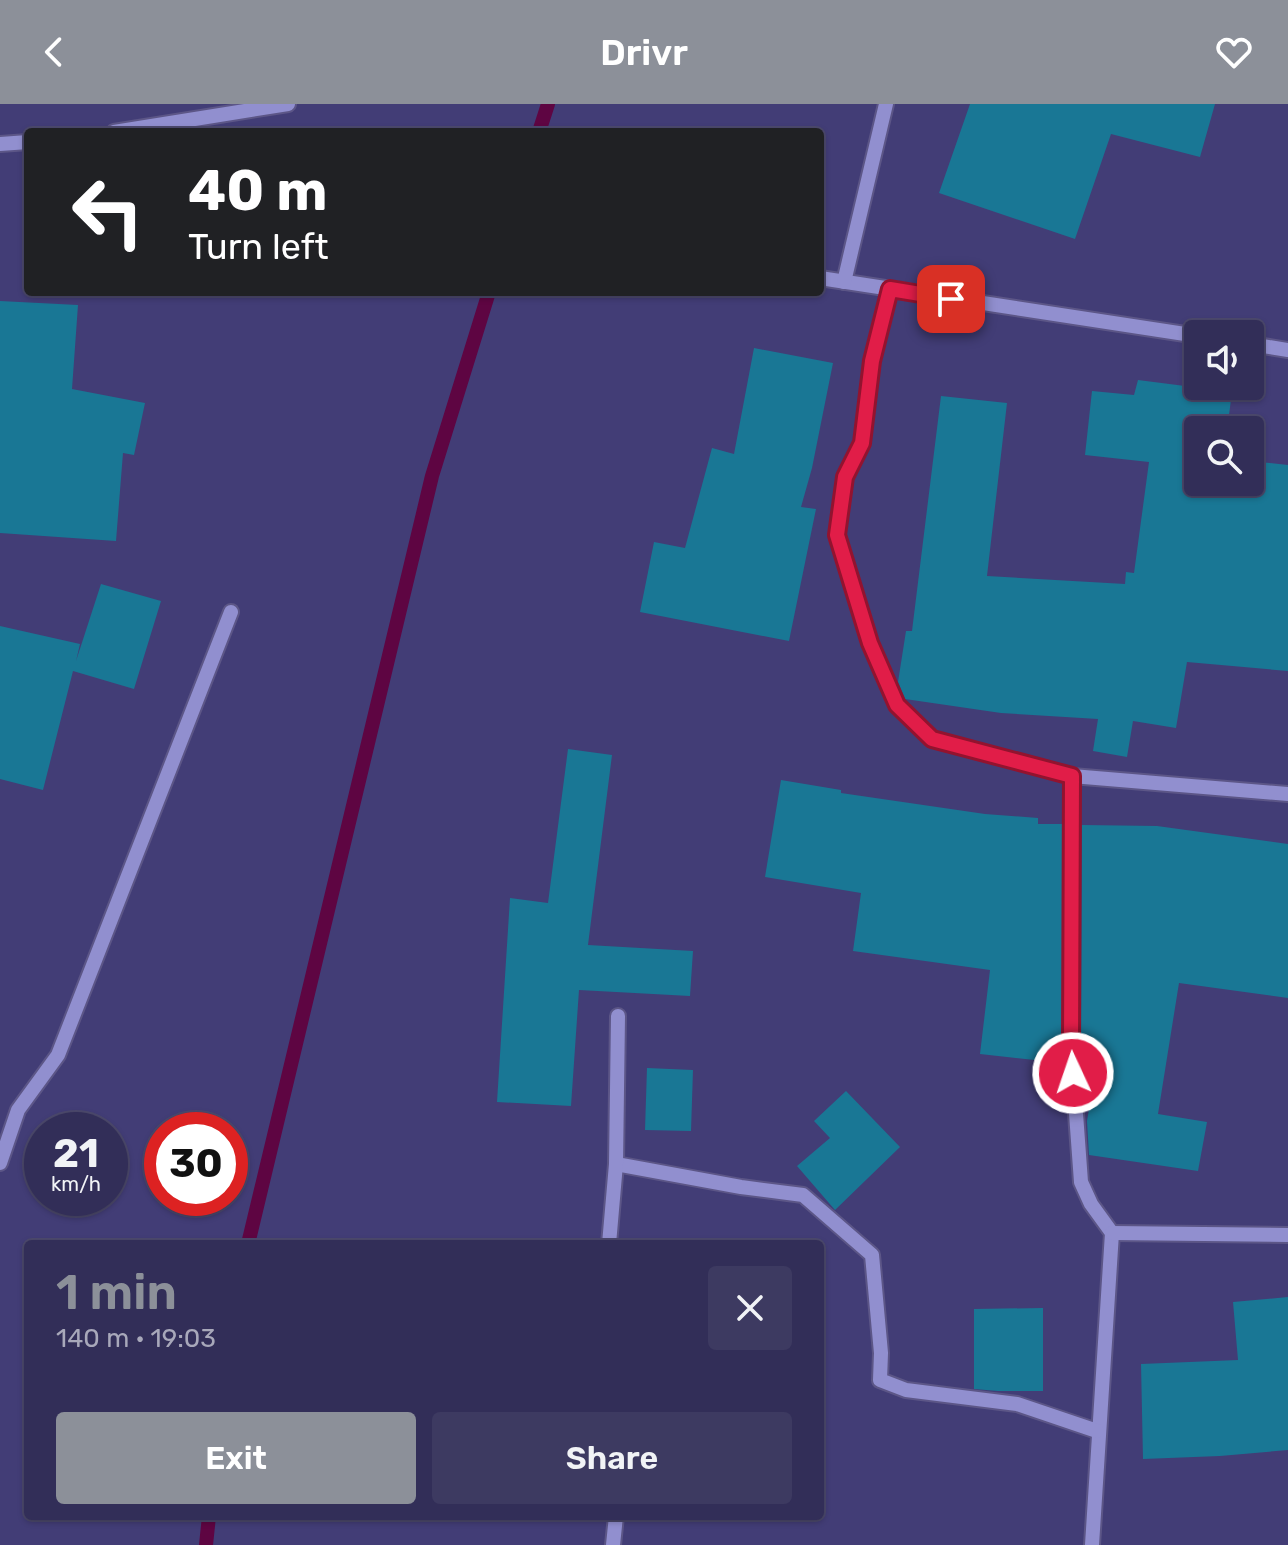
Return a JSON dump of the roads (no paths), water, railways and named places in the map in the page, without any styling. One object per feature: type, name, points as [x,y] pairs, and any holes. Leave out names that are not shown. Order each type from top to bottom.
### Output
[{"type":"street","points":[[139,128],[288,104]]},
{"type":"street","points":[[844,282],[886,104]]},
{"type":"street","points":[[0,144],[24,142]]},
{"type":"street","points":[[824,279],[1184,334]]},
{"type":"street","points":[[890,289],[872,361],[862,443],[845,477],[837,535],[870,643],[897,705],[932,739],[1072,776],[1288,794]]},
{"type":"street","points":[[1264,346],[1288,350]]},
{"type":"street","points":[[0,1163],[18,1110],[58,1055],[231,612]]},
{"type":"street","points":[[1072,776],[1071,1045],[1081,1182],[1091,1204],[1112,1233],[1092,1545]]},
{"type":"street","points":[[609,1240],[616,1164],[618,1016]]},
{"type":"street","points":[[616,1164],[803,1195],[872,1255],[881,1353],[880,1380],[906,1390],[1017,1404],[1097,1431]]},
{"type":"street","points":[[1112,1233],[1288,1235]]},
{"type":"street","points":[[613,1545],[616,1520]]},
{"type":"waterway","points":[[540,128],[548,104]]},
{"type":"waterway","points":[[249,1240],[432,476],[488,296]]},
{"type":"waterway","points":[[206,1545],[209,1520]]}]
